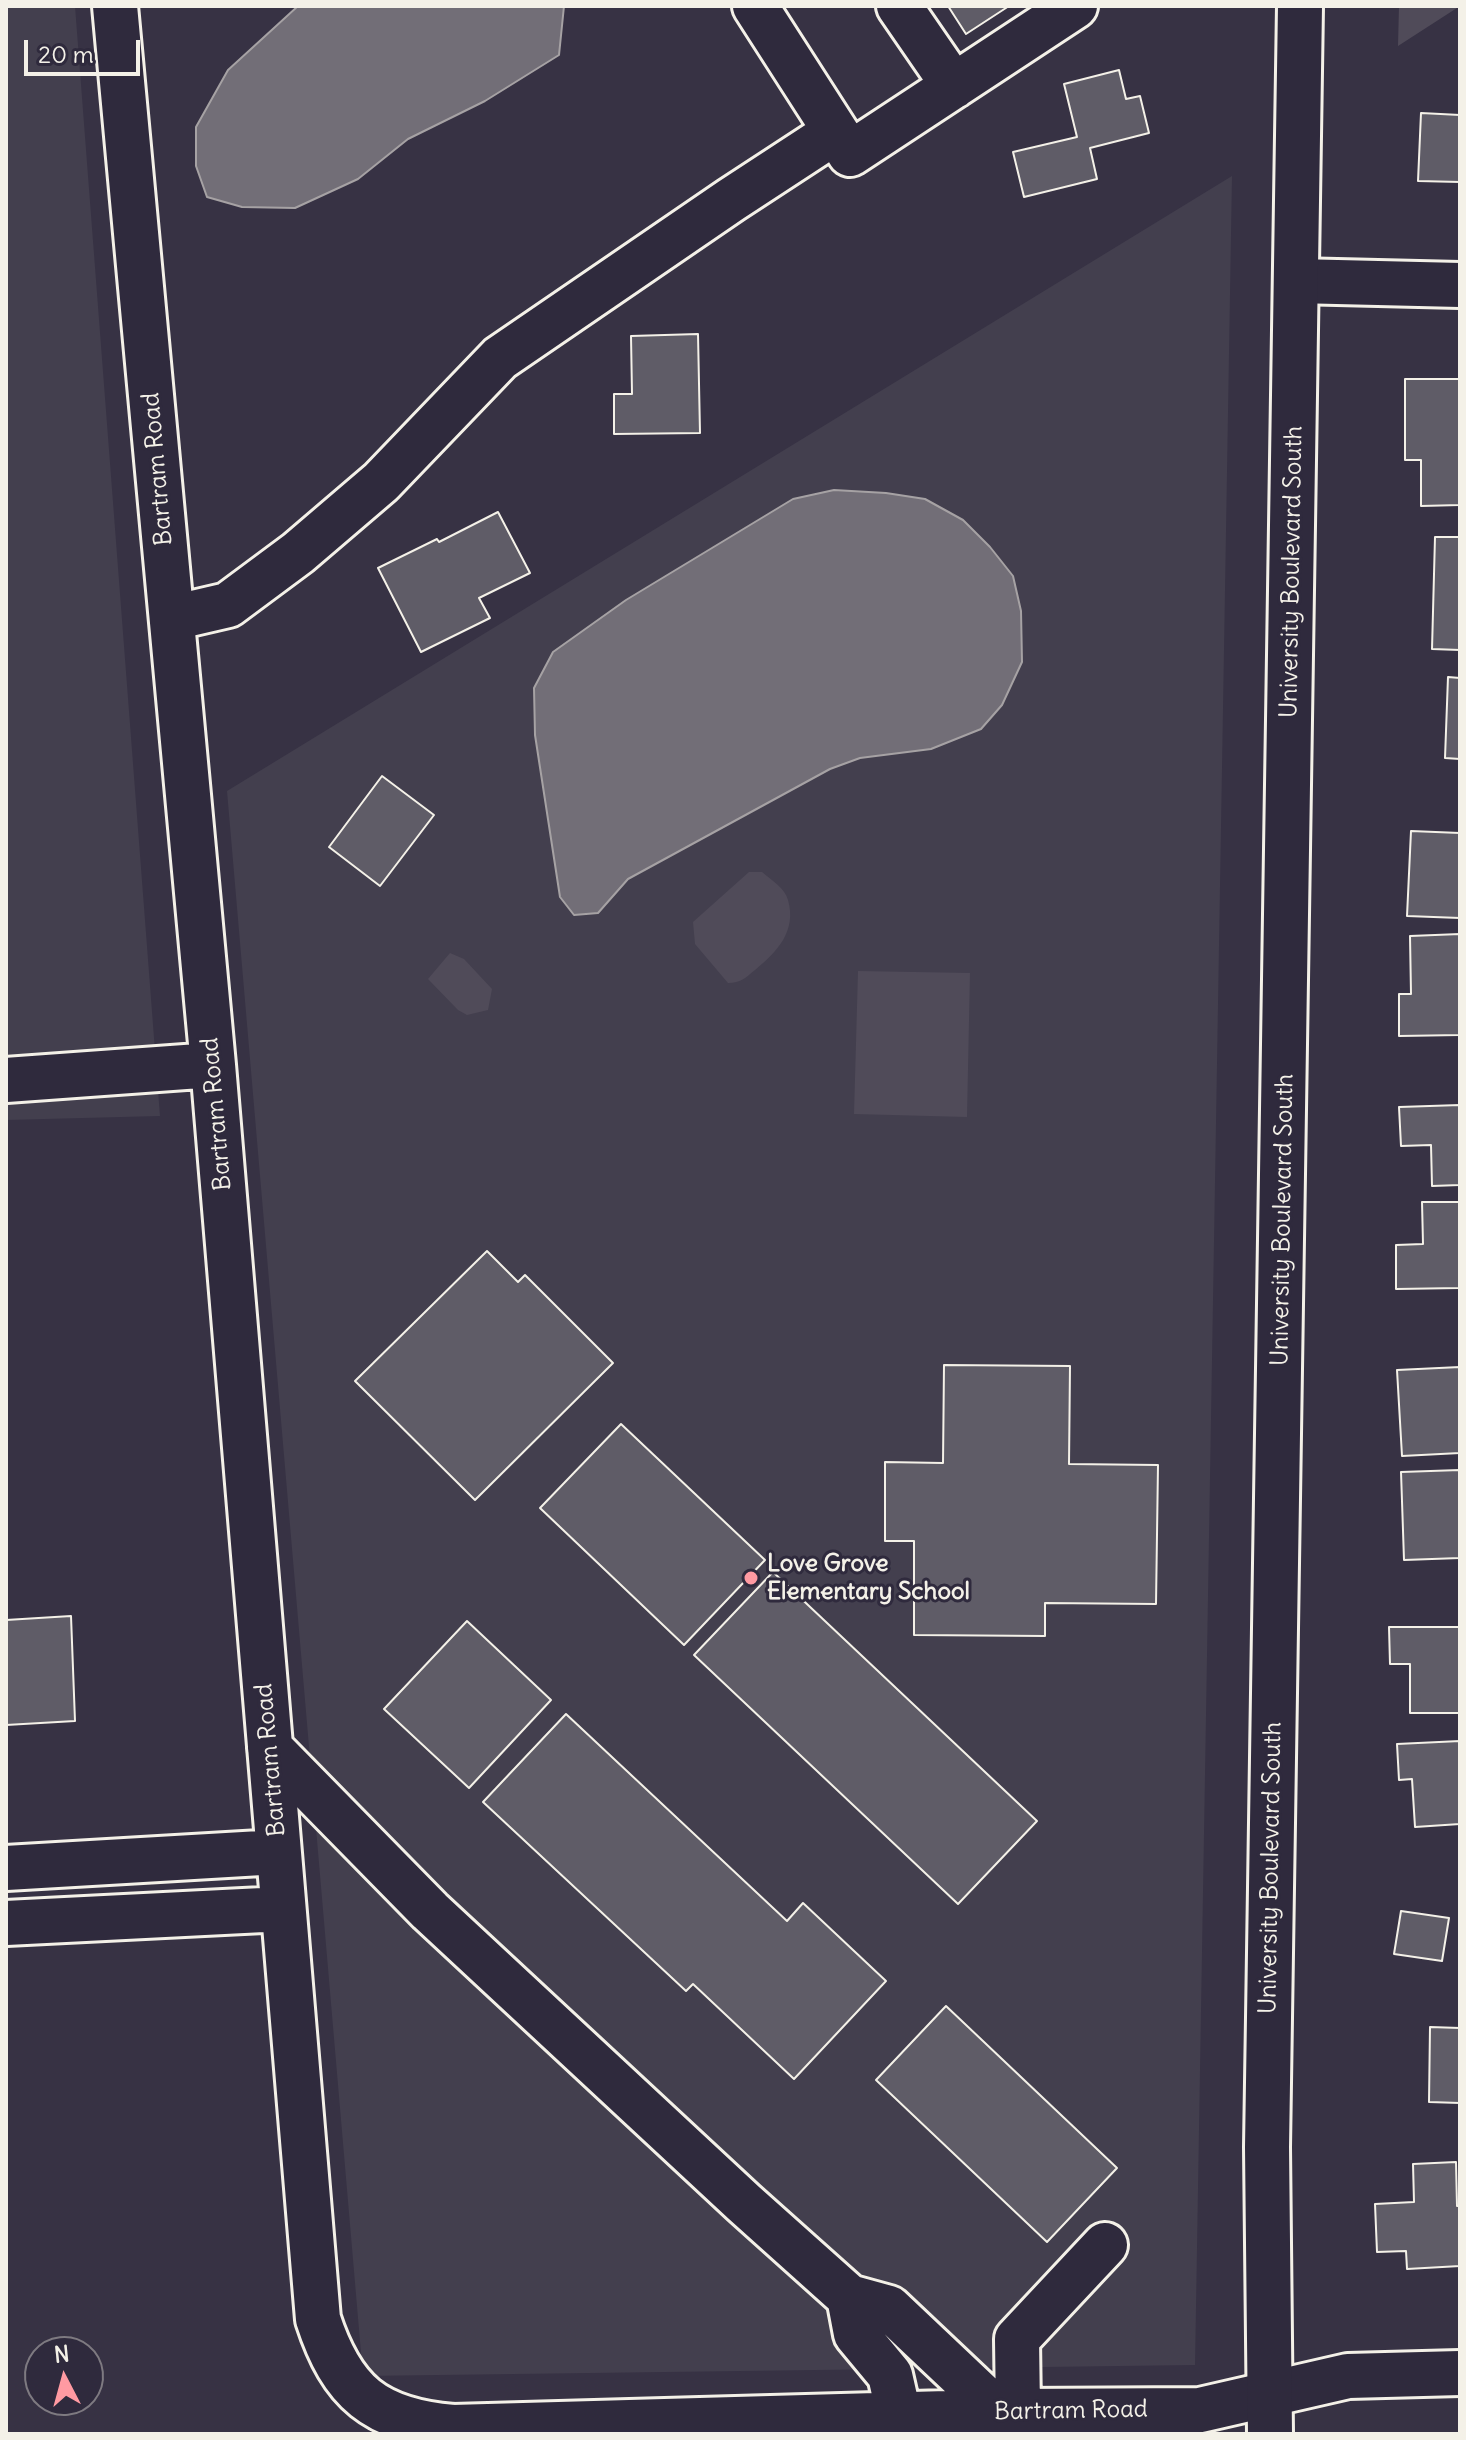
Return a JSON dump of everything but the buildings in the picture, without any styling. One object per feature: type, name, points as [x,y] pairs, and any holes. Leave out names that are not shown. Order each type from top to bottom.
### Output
[{"type":"street","name":"Bartram Road","points":[[115,6],[213,1065],[318,2319],[329,2352],[348,2381],[365,2399],[390,2415],[420,2424],[453,2427],[1008,2412],[1200,2410],[1270,2414],[1348,2376],[1460,2373]]},
{"type":"street","points":[[755,6],[850,154],[1075,6]]},
{"type":"street","points":[[899,6],[954,86]]},
{"type":"street","name":"University Boulevard South","points":[[1270,2414],[1267,2147],[1288,948],[1300,6]]},
{"type":"street","points":[[172,618],[228,605],[298,553],[381,482],[500,358],[835,132]]},
{"type":"street","points":[[1296,281],[1460,285]]},
{"type":"street","points":[[6,1080],[213,1065]]},
{"type":"street","points":[[270,1748],[430,1911],[744,2203],[849,2297],[889,2308],[1008,2412]]},
{"type":"street","points":[[6,1868],[278,1852]]},
{"type":"street","points":[[6,1923],[283,1909]]},
{"type":"street","points":[[1008,2412],[1017,2339],[1105,2245]]},
{"type":"street","points":[[849,2297],[856,2334],[890,2375],[899,2415]]},
{"type":"shaded area","points":[[6,6],[75,6],[160,1116],[6,1120]]},
{"type":"shaded area","points":[[298,6],[564,6],[559,55],[485,101],[408,139],[358,179],[295,208],[242,207],[207,197],[196,166],[196,127],[228,70]]},
{"type":"shaded area","points":[[1399,6],[1460,6],[1398,46]]},
{"type":"shaded area","name":"Love Grove Elementary School","points":[[1232,176],[1195,2365],[363,2376],[227,791]]},
{"type":"shaded area","points":[[834,490],[925,499],[963,520],[1013,576],[1021,611],[1022,662],[1002,705],[981,729],[931,749],[860,758],[830,769],[628,879],[598,913],[574,915],[560,897],[535,735],[534,688],[553,652],[626,600],[793,499]]},
{"type":"shaded area","points":[[749,872],[762,872],[784,892],[790,921],[783,940],[771,956],[743,980],[728,983],[695,944],[693,922]]},
{"type":"shaded area","points":[[450,953],[464,959],[492,989],[488,1010],[467,1015],[458,1010],[428,979]]},
{"type":"shaded area","points":[[858,971],[970,973],[967,1117],[854,1114]]},
{"type":"place","name":"Love Grove Elementary School","points":[[751,1578]]}]
